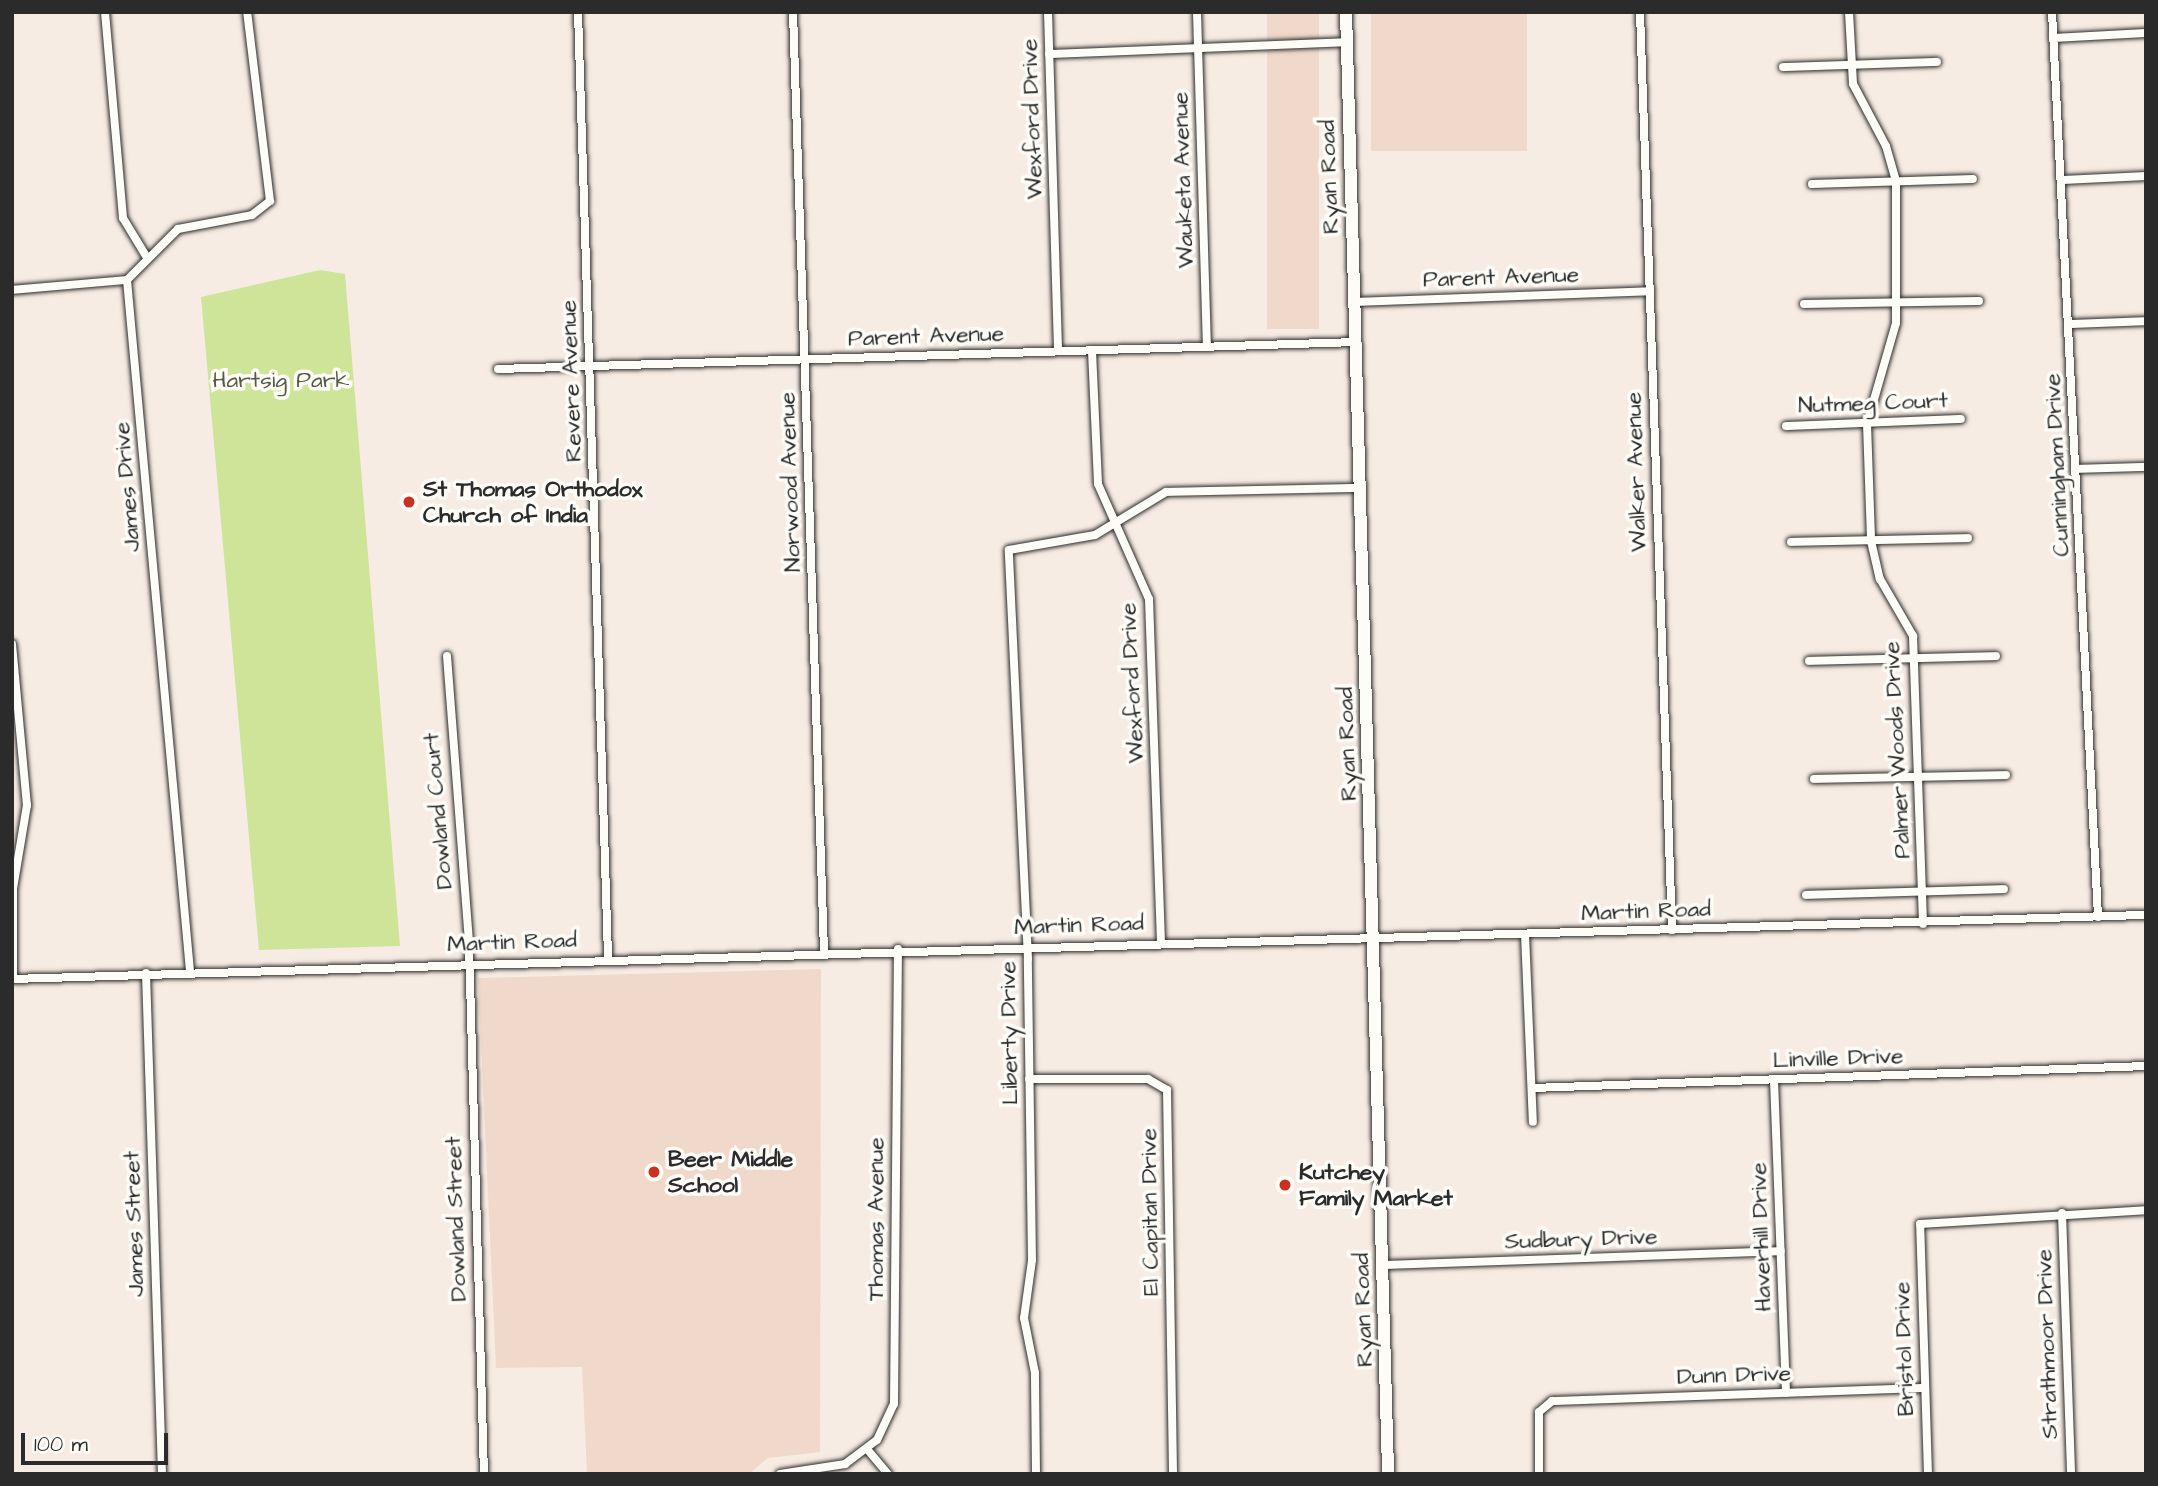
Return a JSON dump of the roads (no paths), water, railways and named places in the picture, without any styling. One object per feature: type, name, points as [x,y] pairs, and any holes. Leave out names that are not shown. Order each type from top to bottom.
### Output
[{"type":"main road","name":"Ryan Road","points":[[1346,12],[1375,939],[1388,1474]]},
{"type":"street","points":[[105,12],[123,218],[146,256]]},
{"type":"street","points":[[12,290],[128,280],[146,256],[178,229],[252,215],[270,201],[247,12]]},
{"type":"street","name":"Revere Avenue","points":[[579,12],[608,958]]},
{"type":"street","name":"Norwood Avenue","points":[[793,12],[824,950]]},
{"type":"street","name":"Wexford Drive","points":[[1048,12],[1058,351]]},
{"type":"street","name":"Wauketa Avenue","points":[[1197,12],[1208,347]]},
{"type":"street","name":"Walker Avenue","points":[[1640,12],[1672,930]]},
{"type":"street","name":"Palmer Woods Drive","points":[[1849,12],[1851,65],[1857,100],[1886,146],[1896,182],[1897,303],[1892,345],[1874,383],[1867,424],[1871,541],[1880,579],[1908,622],[1915,659],[1923,924]]},
{"type":"street","name":"Cunningham Drive","points":[[2052,12],[2063,180],[2098,917]]},
{"type":"street","points":[[2053,38],[2146,33]]},
{"type":"street","points":[[1049,54],[1347,42]]},
{"type":"street","points":[[1783,67],[1937,62]]},
{"type":"street","points":[[2063,180],[2146,176]]},
{"type":"street","points":[[1812,184],[1973,179]]},
{"type":"street","name":"James Drive","points":[[128,280],[190,971]]},
{"type":"street","name":"Parent Avenue","points":[[1354,302],[1650,291]]},
{"type":"street","points":[[1804,304],[1979,301]]},
{"type":"street","points":[[2069,324],[2146,321]]},
{"type":"street","name":"Parent Avenue","points":[[498,369],[1356,342]]},
{"type":"street","name":"Wexford Drive","points":[[1092,351],[1098,484],[1111,524],[1149,599],[1161,942]]},
{"type":"street","name":"Nutmeg Court","points":[[1786,426],[1961,419]]},
{"type":"street","points":[[2077,469],[2146,467]]},
{"type":"street","points":[[1111,524],[1166,492],[1360,488]]},
{"type":"street","name":"Liberty Drive","points":[[1036,1474],[1035,1373],[1024,1318],[1032,1260],[1029,1079],[1009,550],[1075,543],[1111,524]]},
{"type":"street","points":[[1791,542],[1968,538]]},
{"type":"street","points":[[12,644],[27,805],[13,889],[13,979]]},
{"type":"street","name":"Dowland Court","points":[[447,656],[466,963]]},
{"type":"street","points":[[1809,661],[1996,656]]},
{"type":"street","points":[[1814,779],[2006,775]]},
{"type":"street","points":[[1806,895],[2004,889]]},
{"type":"street","name":"Martin Road","points":[[13,979],[824,950],[1375,939],[2146,915]]},
{"type":"street","points":[[1525,934],[1533,1122]]},
{"type":"street","name":"Thomas Avenue","points":[[867,1449],[894,1404],[898,949]]},
{"type":"street","name":"Dowland Street","points":[[466,963],[484,1474]]},
{"type":"street","name":"James Street","points":[[146,973],[162,1474]]},
{"type":"street","name":"Linville Drive","points":[[1532,1088],[2146,1066]]},
{"type":"street","name":"El Capitan Drive","points":[[1029,1079],[1148,1079],[1167,1090],[1173,1474]]},
{"type":"street","name":"Haverhill Drive","points":[[1774,1080],[1786,1393]]},
{"type":"street","points":[[2062,1213],[2146,1210]]},
{"type":"street","name":"Bristol Drive","points":[[1928,1474],[1920,1224],[2062,1213]]},
{"type":"street","name":"Strathmoor Drive","points":[[2062,1213],[2071,1474]]},
{"type":"street","name":"Sudbury Drive","points":[[1382,1265],[1781,1251]]},
{"type":"street","name":"Dunn Drive","points":[[1539,1474],[1544,1402],[1925,1388]]},
{"type":"street","points":[[780,1474],[845,1464],[867,1449],[888,1474]]},
{"type":"place","name":"St Thomas Orthodox Church of India","points":[[409,502]]},
{"type":"place","name":"Beer Middle School","points":[[654,1172]]},
{"type":"place","name":"Kutchey Family Market","points":[[1285,1185]]},
{"type":"park label","name":"Hartsig Park","points":[[281,380]]}]
